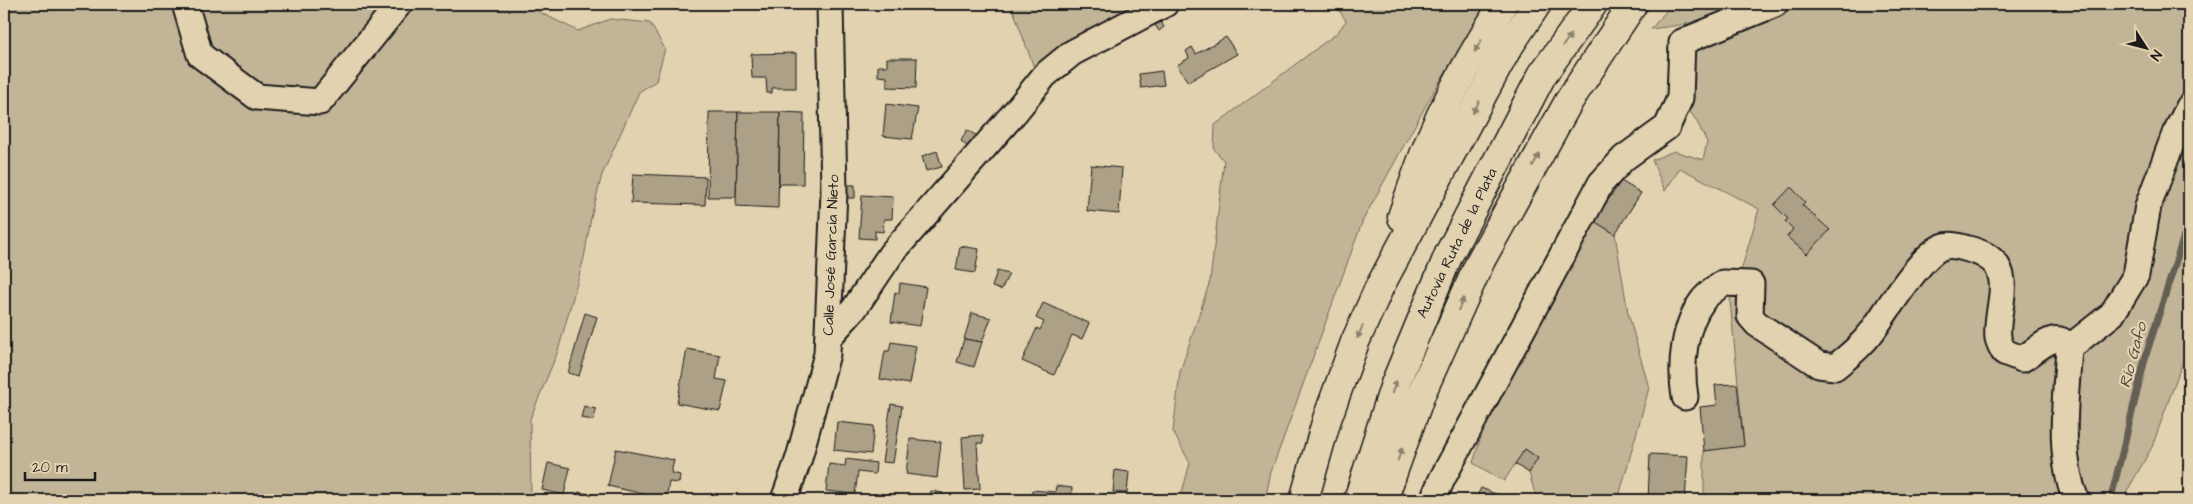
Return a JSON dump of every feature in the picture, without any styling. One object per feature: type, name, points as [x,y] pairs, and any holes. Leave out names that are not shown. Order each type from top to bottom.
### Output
[{"type":"highway","points":[[1379,288],[1421,160],[1466,67],[1503,4]]},
{"type":"highway","points":[[1304,500],[1327,419],[1355,342],[1379,288],[1507,49],[1537,4]]},
{"type":"highway","name":"Autovía Ruta de la Plata","points":[[1358,500],[1395,384],[1449,254],[1542,76],[1593,4]]},
{"type":"highway","points":[[1383,500],[1421,394],[1481,260],[1569,100],[1633,4]]},
{"type":"street","points":[[185,4],[200,55],[228,76],[257,97],[320,102],[399,4]]},
{"type":"street","name":"Calle José García Nieto","points":[[784,500],[804,439],[827,354],[834,192],[830,4]]},
{"type":"street","points":[[828,338],[854,308],[891,254],[1045,75],[1072,53],[1165,4]]},
{"type":"street","points":[[1433,500],[1442,479],[1601,183],[1624,158],[1667,127],[1680,98],[1682,42],[1775,4]]},
{"type":"street","points":[[2069,348],[2112,314],[2136,275],[2148,206],[2175,134],[2189,107]]},
{"type":"street","points":[[1685,397],[1682,380],[1683,354],[1691,326],[1703,300],[1723,283],[1751,284],[1750,316],[1756,324],[1819,365],[1835,366],[1849,356],[1870,334],[1912,275],[1935,251],[1945,246],[1956,246],[1978,251],[1988,257],[1997,267],[2002,281],[1998,338],[2004,352],[2022,358],[2028,356],[2041,344],[2060,340],[2069,348],[2065,438],[2069,483],[2076,500]]},
{"type":"shaded area","points":[[4,4],[529,4],[533,9],[578,31],[610,19],[650,23],[665,49],[656,81],[639,92],[602,175],[591,218],[584,258],[558,351],[530,419],[531,500],[4,500]]},
{"type":"shaded area","points":[[1011,4],[1148,4],[1037,76]]},
{"type":"shaded area","points":[[1335,4],[1486,4],[1431,96],[1363,220],[1271,472],[1265,500],[1180,500],[1190,463],[1173,432],[1180,372],[1210,281],[1224,161],[1214,149],[1215,125],[1337,33],[1346,21]]},
{"type":"shaded area","points":[[1672,4],[2189,4],[2189,344],[2152,447],[2126,493],[2131,500],[1704,500],[1704,451],[1744,445],[1730,300],[1741,271],[1759,209],[1680,168],[1665,191],[1652,160],[1674,151],[1703,160],[1707,142],[1696,120],[1680,98],[1682,42],[1758,12],[1730,5],[1711,16],[1682,24],[1651,29]]},
{"type":"shaded area","points":[[1594,221],[1615,234],[1628,313],[1649,388],[1618,500],[1542,500],[1536,497],[1529,473],[1538,458],[1525,449],[1504,481],[1473,463],[1480,440],[1479,423]]},
{"type":"building","points":[[1161,22],[1164,27],[1159,31],[1155,25]]},
{"type":"building","points":[[1226,37],[1237,54],[1188,82],[1177,65],[1189,58],[1186,51],[1192,47],[1196,54]]},
{"type":"building","points":[[796,53],[796,88],[772,88],[772,93],[767,93],[766,78],[752,78],[751,54]]},
{"type":"building","points":[[887,58],[917,58],[916,88],[887,87],[887,77],[878,76],[878,66],[887,66]]},
{"type":"building","points":[[1162,71],[1164,85],[1141,88],[1139,74]]},
{"type":"building","points":[[886,104],[918,108],[912,139],[883,136]]},
{"type":"building","points":[[709,112],[738,112],[736,197],[708,197]]},
{"type":"building","points":[[738,112],[780,112],[778,208],[736,206]]},
{"type":"building","points":[[780,112],[804,113],[803,184],[779,184]]},
{"type":"building","points":[[967,130],[977,136],[976,142],[970,149],[961,141]]},
{"type":"building","points":[[937,151],[942,167],[926,171],[922,156]]},
{"type":"building","points":[[1091,165],[1122,168],[1119,214],[1087,211]]},
{"type":"building","points":[[633,174],[706,177],[705,205],[631,203]]},
{"type":"building","points":[[1621,181],[1641,193],[1615,234],[1594,221]]},
{"type":"building","points":[[847,185],[855,185],[855,198],[846,198]]},
{"type":"building","points":[[1791,187],[1805,202],[1802,205],[1830,230],[1807,254],[1787,237],[1793,229],[1785,221],[1788,219],[1774,205]]},
{"type":"building","points":[[862,195],[893,197],[892,219],[884,219],[883,232],[875,231],[875,239],[859,238]]},
{"type":"building","points":[[960,246],[979,249],[975,273],[956,270]]},
{"type":"building","points":[[997,271],[1009,274],[1001,290],[992,287]]},
{"type":"building","points":[[900,283],[926,287],[920,326],[891,322],[895,292],[899,293]]},
{"type":"building","points":[[1043,303],[1089,323],[1082,339],[1072,335],[1054,375],[1022,361],[1037,328],[1040,330],[1044,322],[1036,318]]},
{"type":"building","points":[[585,313],[597,317],[579,376],[568,373]]},
{"type":"building","points":[[972,313],[991,318],[982,342],[964,339]]},
{"type":"building","points":[[964,339],[982,342],[974,367],[957,362]]},
{"type":"building","points":[[891,342],[916,346],[909,384],[880,379],[885,351],[889,351]]},
{"type":"building","points":[[687,349],[720,355],[716,379],[727,381],[720,411],[677,403]]},
{"type":"building","points":[[1737,384],[1744,446],[1704,451],[1700,407],[1717,405],[1715,385]]},
{"type":"building","points":[[891,404],[902,406],[893,463],[882,462]]},
{"type":"building","points":[[584,406],[596,409],[594,420],[581,418]]},
{"type":"building","points":[[837,422],[874,426],[871,454],[834,450]]},
{"type":"building","points":[[983,435],[983,443],[977,443],[980,489],[965,490],[962,437]]},
{"type":"building","points":[[910,439],[941,442],[937,478],[906,474]]},
{"type":"building","points":[[616,449],[674,460],[671,473],[680,475],[679,483],[669,482],[666,499],[608,486]]},
{"type":"building","points":[[1525,449],[1538,458],[1529,473],[1515,464]]},
{"type":"building","points":[[1650,454],[1688,456],[1685,500],[1648,500]]},
{"type":"building","points":[[846,459],[876,463],[875,474],[858,472],[855,494],[826,491],[829,464],[845,466]]},
{"type":"building","points":[[548,463],[570,468],[564,495],[542,490]]},
{"type":"building","points":[[1115,470],[1129,472],[1127,493],[1113,492]]},
{"type":"building","points":[[1056,486],[1072,488],[1071,500],[1031,500],[1032,490],[1055,492]]},
{"type":"building","points":[[1481,488],[1491,492],[1509,500],[1475,500]]},
{"type":"building","points":[[931,491],[943,493],[943,500],[929,500]]},
{"type":"building","points":[[578,492],[606,497],[605,500],[576,500]]},
{"type":"building","points":[[541,494],[552,496],[552,500],[540,500]]},
{"type":"waterway","name":"Río Gafo","points":[[2114,500],[2112,494],[2146,355],[2189,220]]}]
